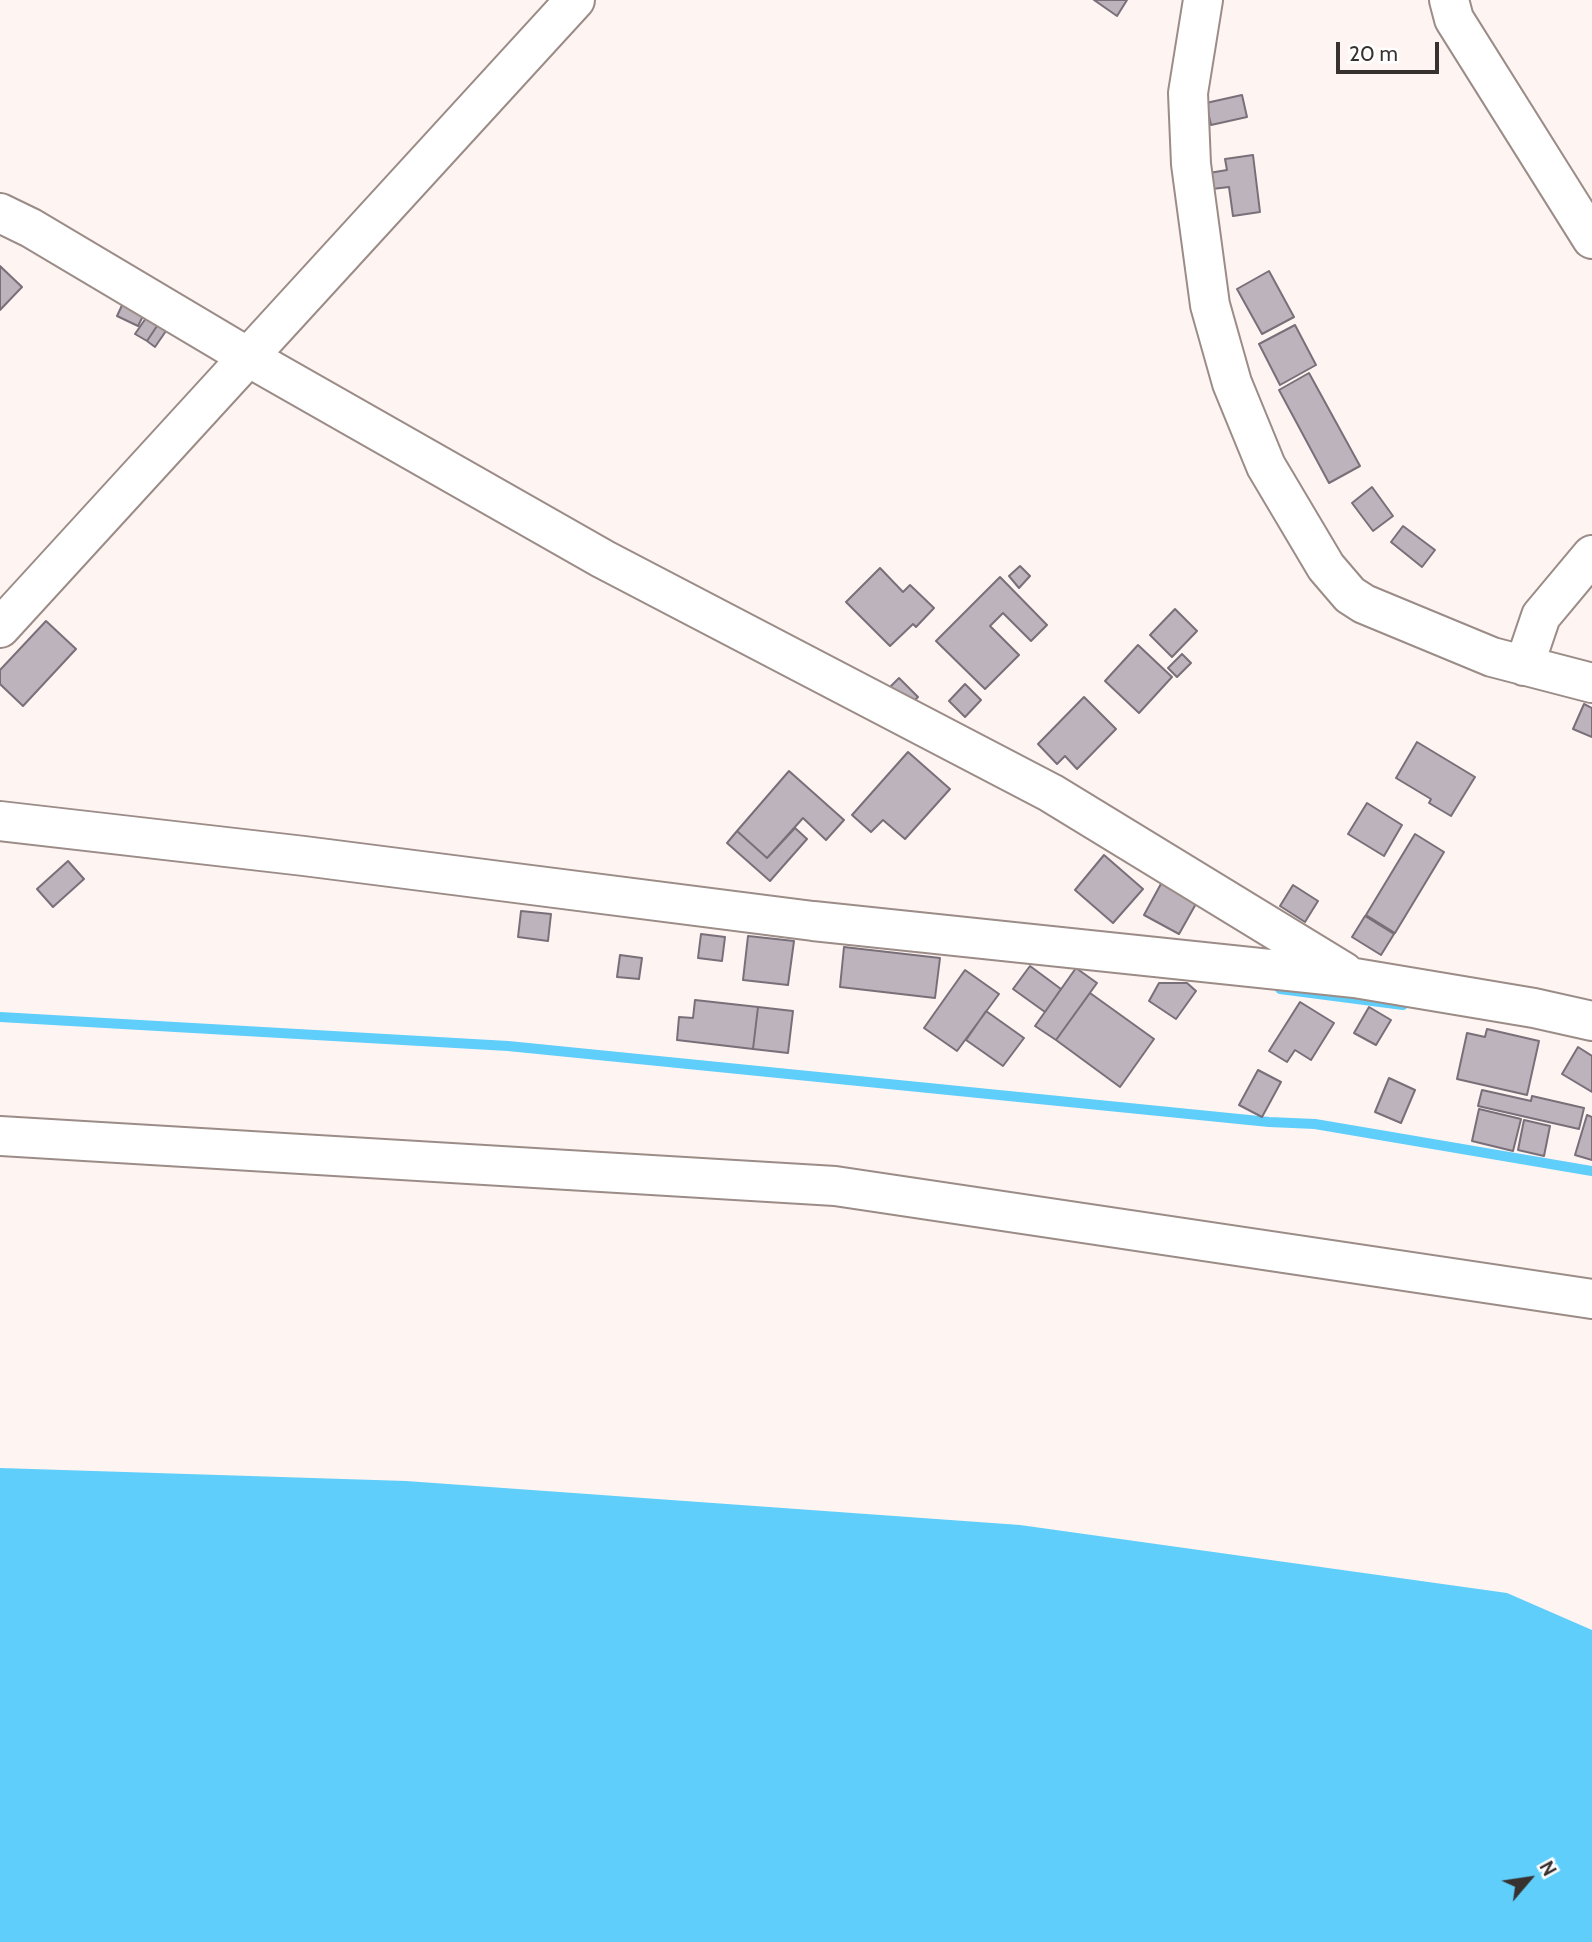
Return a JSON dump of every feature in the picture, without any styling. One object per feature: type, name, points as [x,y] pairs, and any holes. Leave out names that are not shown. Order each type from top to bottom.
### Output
[{"type":"street","points":[[0,628],[575,0]]},
{"type":"street","points":[[1203,0],[1188,93],[1191,164],[1206,279],[1210,305],[1232,383],[1266,466],[1315,552],[1350,595],[1364,604],[1492,657],[1592,683]]},
{"type":"street","points":[[1449,0],[1454,19],[1592,239]]},
{"type":"street","points":[[0,213],[31,228],[248,357],[603,559],[1051,793],[1355,978]]},
{"type":"street","points":[[1524,666],[1541,616],[1592,555]]},
{"type":"street","points":[[0,821],[304,856],[813,921],[1355,978],[1534,1007],[1592,1021]]},
{"type":"street","points":[[0,1136],[835,1186],[1592,1299]]},
{"type":"water","points":[[0,1468],[406,1481],[1020,1525],[1507,1593],[1592,1630],[1592,1942],[0,1942]]},
{"type":"building","points":[[1094,0],[1127,0],[1117,16]]},
{"type":"building","points":[[1242,95],[1247,117],[1211,125],[1206,103]]},
{"type":"building","points":[[1253,155],[1260,212],[1233,216],[1229,187],[1212,189],[1209,173],[1227,170],[1225,159]]},
{"type":"building","points":[[0,266],[22,287],[0,310]]},
{"type":"building","points":[[1269,271],[1294,317],[1262,334],[1237,289]]},
{"type":"building","points":[[124,301],[145,312],[138,326],[117,316]]},
{"type":"building","points":[[148,315],[159,323],[147,341],[135,334]]},
{"type":"building","points":[[159,323],[168,328],[155,347],[147,341]]},
{"type":"building","points":[[1295,325],[1316,365],[1280,385],[1259,344]]},
{"type":"building","points":[[1309,373],[1360,466],[1329,483],[1279,390]]},
{"type":"building","points":[[1372,487],[1393,516],[1373,531],[1352,503]]},
{"type":"building","points":[[1403,526],[1435,550],[1422,567],[1391,542]]},
{"type":"building","points":[[1020,566],[1030,576],[1019,588],[1009,576]]},
{"type":"building","points":[[880,568],[903,592],[910,585],[934,608],[916,627],[913,624],[890,646],[846,602]]},
{"type":"building","points":[[1000,577],[1047,625],[1031,641],[1003,613],[990,626],[1019,655],[985,689],[936,641]]},
{"type":"building","points":[[1175,609],[1197,631],[1172,657],[1150,635]]},
{"type":"building","points":[[46,621],[76,649],[23,706],[0,684],[0,670]]},
{"type":"building","points":[[1138,645],[1172,677],[1139,713],[1105,681]]},
{"type":"building","points":[[1182,654],[1191,663],[1177,677],[1168,668]]},
{"type":"building","points":[[899,678],[918,697],[907,708],[880,697]]},
{"type":"building","points":[[965,684],[981,700],[965,717],[949,701]]},
{"type":"building","points":[[1084,697],[1116,729],[1077,769],[1065,756],[1057,764],[1038,744]]},
{"type":"building","points":[[1584,704],[1592,708],[1592,737],[1573,729]]},
{"type":"building","points":[[1417,742],[1475,777],[1451,816],[1429,803],[1431,799],[1396,778]]},
{"type":"building","points":[[908,752],[950,789],[905,839],[883,820],[871,832],[852,815]]},
{"type":"building","points":[[789,771],[844,820],[826,840],[803,818],[767,858],[737,831]]},
{"type":"building","points":[[1367,803],[1402,825],[1384,856],[1348,834]]},
{"type":"building","points":[[795,828],[807,839],[770,881],[727,843],[737,831],[767,858]]},
{"type":"building","points":[[1415,834],[1444,852],[1395,933],[1366,915]]},
{"type":"building","points":[[1104,855],[1143,889],[1113,923],[1075,890]]},
{"type":"building","points":[[68,861],[84,879],[53,907],[37,889]]},
{"type":"building","points":[[1162,882],[1197,902],[1179,934],[1144,915]]},
{"type":"building","points":[[1293,885],[1318,901],[1305,922],[1280,906]]},
{"type":"building","points":[[521,911],[551,914],[548,941],[518,937]]},
{"type":"building","points":[[1365,916],[1394,934],[1381,955],[1352,937]]},
{"type":"building","points":[[701,934],[725,937],[722,961],[698,958]]},
{"type":"building","points":[[748,936],[794,941],[788,985],[743,980]]},
{"type":"building","points":[[844,947],[940,958],[935,998],[840,987]]},
{"type":"building","points":[[620,955],[642,958],[639,979],[617,977]]},
{"type":"building","points":[[1030,966],[1061,989],[1045,1012],[1013,989]]},
{"type":"building","points":[[1076,968],[1097,983],[1056,1040],[1035,1026]]},
{"type":"building","points":[[965,970],[999,994],[957,1051],[924,1028]]},
{"type":"building","points":[[1159,983],[1187,983],[1196,991],[1176,1019],[1149,1001]]},
{"type":"building","points":[[1090,993],[1154,1039],[1120,1087],[1056,1040]]},
{"type":"building","points":[[695,1000],[758,1007],[753,1049],[677,1040],[679,1017],[693,1018]]},
{"type":"building","points":[[1300,1002],[1334,1023],[1311,1060],[1295,1050],[1287,1062],[1269,1051]]},
{"type":"building","points":[[758,1007],[793,1011],[788,1053],[753,1049]]},
{"type":"building","points":[[1369,1007],[1391,1020],[1376,1045],[1354,1033]]},
{"type":"building","points":[[986,1011],[1024,1038],[1003,1066],[966,1040]]},
{"type":"building","points":[[1487,1029],[1539,1041],[1527,1095],[1457,1079],[1467,1033],[1485,1037]]},
{"type":"building","points":[[1578,1047],[1592,1056],[1592,1092],[1562,1074]]},
{"type":"building","points":[[1258,1070],[1281,1082],[1262,1117],[1239,1105]]},
{"type":"building","points":[[1389,1078],[1415,1090],[1401,1123],[1375,1112]]},
{"type":"building","points":[[1482,1090],[1531,1101],[1532,1096],[1584,1108],[1579,1129],[1478,1106]]},
{"type":"building","points":[[1479,1109],[1521,1119],[1513,1151],[1472,1141]]},
{"type":"building","points":[[1587,1115],[1592,1117],[1592,1160],[1575,1155]]},
{"type":"building","points":[[1524,1120],[1550,1126],[1544,1156],[1518,1150]]},
{"type":"waterway","points":[[1280,989],[1403,1005]]},
{"type":"waterway","points":[[0,1017],[508,1046],[1269,1122],[1315,1124],[1592,1171]]}]
